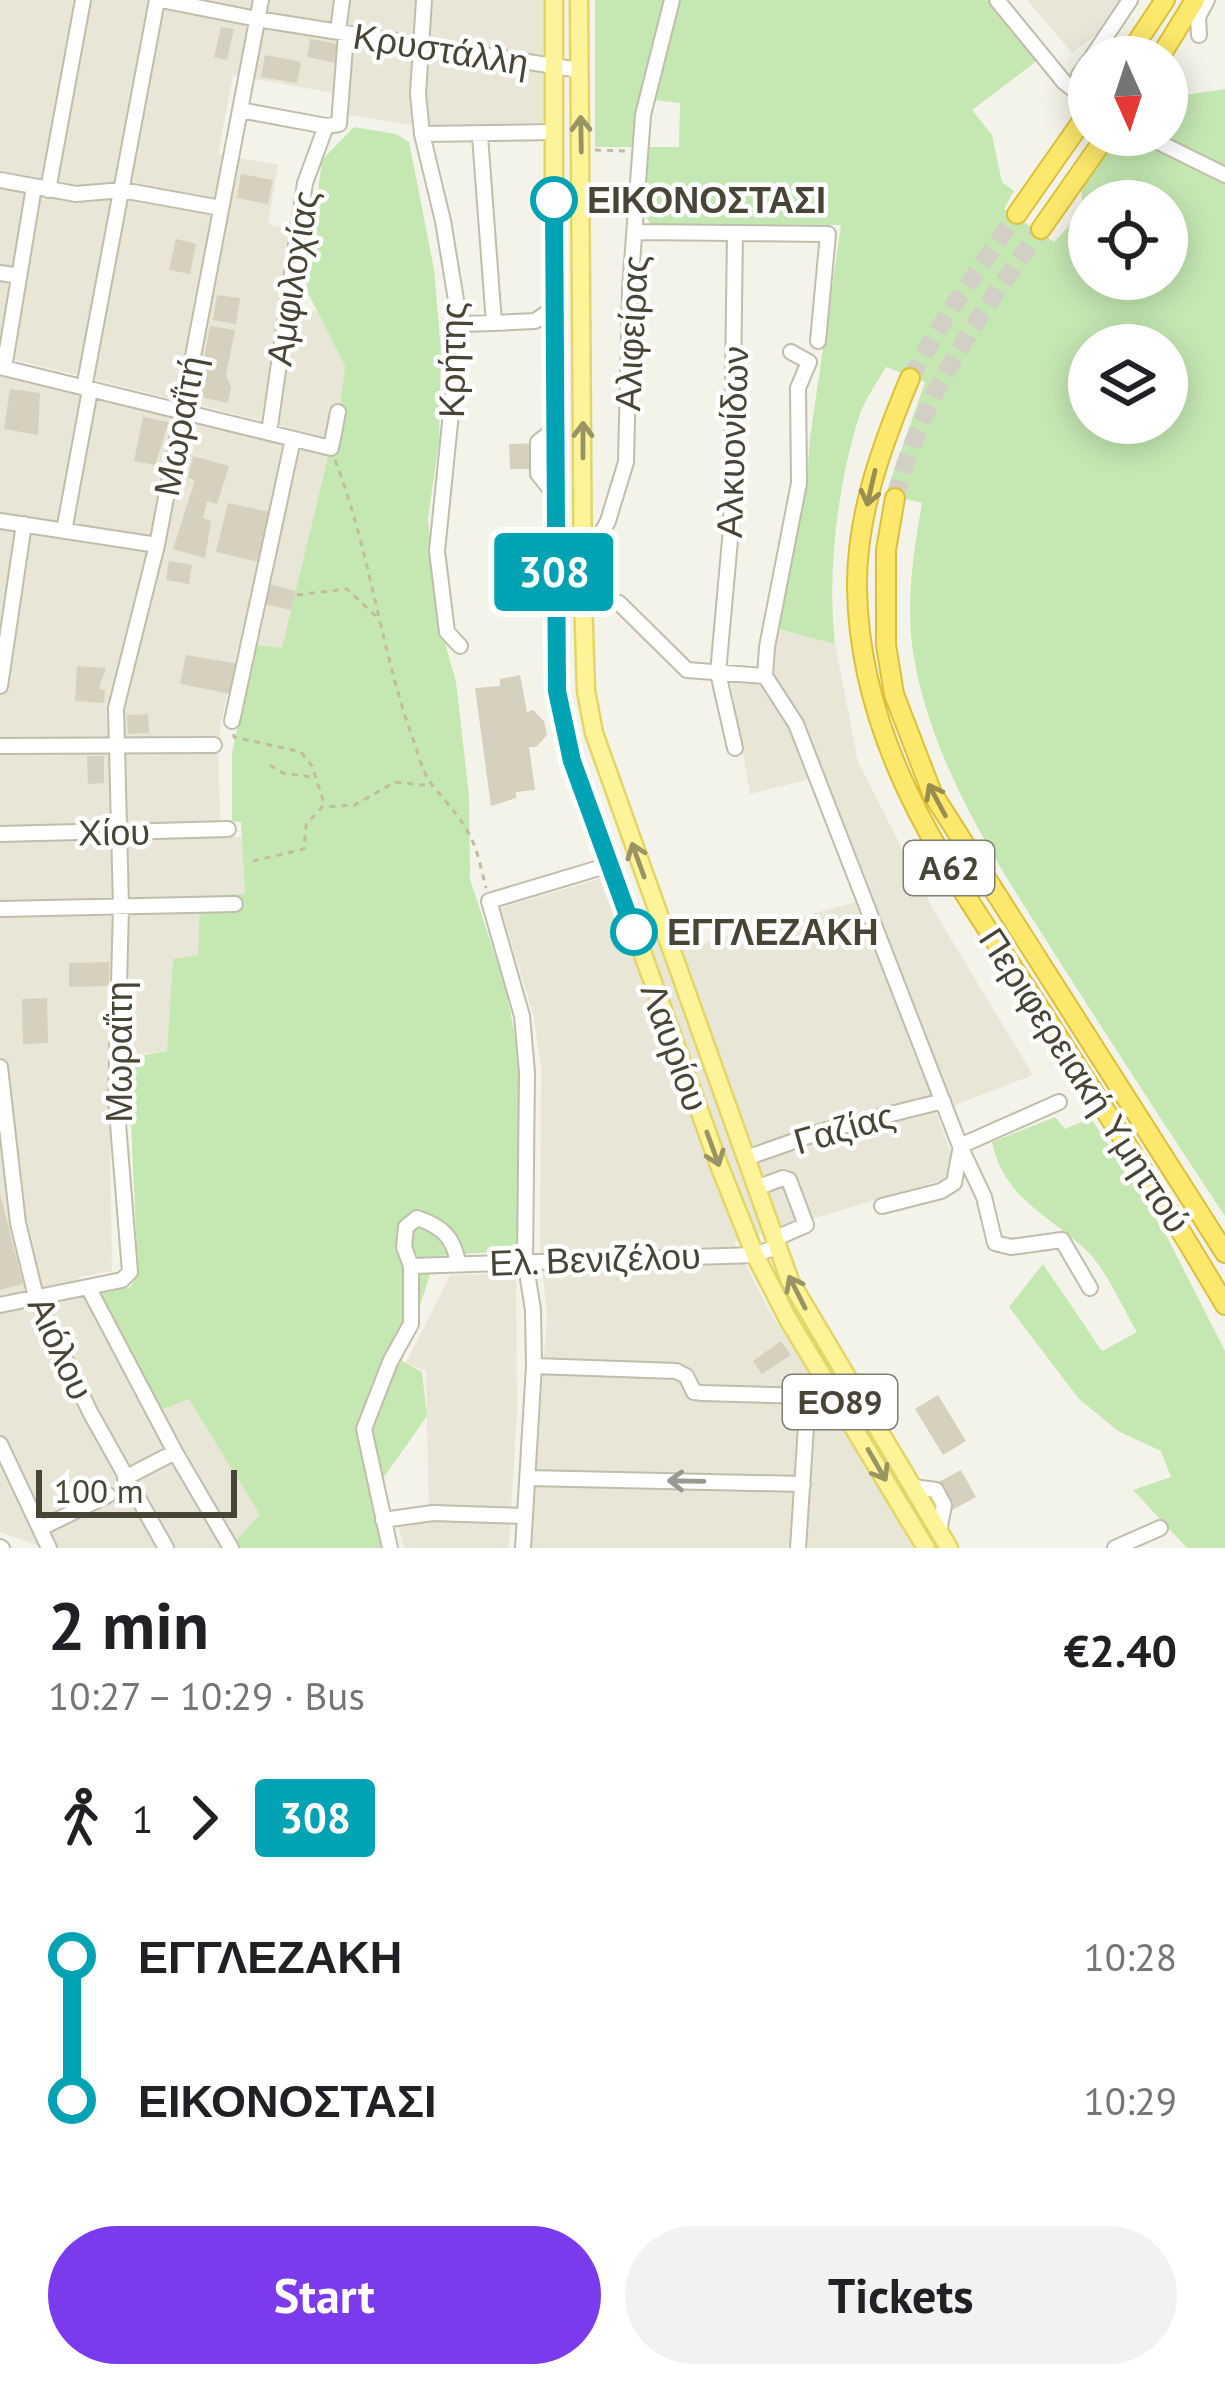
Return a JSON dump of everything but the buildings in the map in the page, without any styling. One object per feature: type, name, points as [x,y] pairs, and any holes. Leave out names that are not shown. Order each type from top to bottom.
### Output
[{"type":"highway","points":[[1141,36],[1165,0]]},
{"type":"highway","points":[[1173,36],[1196,0]]},
{"type":"highway","points":[[1017,214],[1068,142]]},
{"type":"highway","points":[[1041,229],[1092,156]]},
{"type":"highway","name":"Περιφερειακή Υμηττού","points":[[910,378],[871,485],[857,588],[871,691],[898,778],[946,864],[1166,1204],[1225,1305]]},
{"type":"highway","name":"Περιφερειακή Υμηττού","points":[[896,498],[886,550],[886,645],[894,694],[932,793],[1225,1252]]},
{"type":"main road","name":"Λαυρίου","points":[[554,0],[554,597],[562,722],[609,865],[755,1255],[784,1313],[926,1548]]},
{"type":"main road","name":"Λαυρίου","points":[[580,0],[583,598],[586,691],[594,733],[775,1243],[802,1305],[949,1548]]},
{"type":"street","points":[[83,0],[2,367],[332,446],[338,412]]},
{"type":"street","points":[[64,531],[159,0]]},
{"type":"street","name":"Κρυστάλλη","points":[[159,0],[256,20],[579,70]]},
{"type":"street","points":[[256,20],[261,0]]},
{"type":"street","points":[[342,0],[342,33]]},
{"type":"street","name":"Κρήτης","points":[[424,0],[418,94],[422,134],[460,324],[437,551],[447,632],[460,646]]},
{"type":"street","name":"Αλιφείρας","points":[[583,557],[594,548],[608,521],[626,462],[640,151],[646,100],[673,0]]},
{"type":"street","points":[[998,0],[1068,80]]},
{"type":"street","points":[[1106,36],[1130,0]]},
{"type":"street","points":[[1199,35],[1198,17],[1207,0]]},
{"type":"street","name":"Μωραΐτή","points":[[118,832],[117,701],[157,545],[256,20]]},
{"type":"street","name":"Αμφιλοχίας","points":[[269,434],[305,183],[326,126],[339,124],[342,33]]},
{"type":"street","points":[[240,110],[326,126]]},
{"type":"street","points":[[422,134],[554,131]]},
{"type":"street","points":[[480,136],[494,323]]},
{"type":"street","points":[[1187,156],[1225,175]]},
{"type":"street","points":[[0,180],[76,194],[122,190],[220,208]]},
{"type":"street","points":[[635,232],[828,234],[818,341]]},
{"type":"street","name":"Αλκυονίδων","points":[[735,233],[731,529],[718,673],[735,748]]},
{"type":"street","points":[[0,273],[19,276]]},
{"type":"street","points":[[460,324],[536,321],[554,308]]},
{"type":"street","points":[[790,352],[809,362],[796,404],[799,483],[765,676],[796,724],[984,1197],[995,1243],[1011,1247],[1061,1240],[1090,1288]]},
{"type":"street","points":[[232,722],[293,440]]},
{"type":"street","points":[[0,521],[157,545]]},
{"type":"street","points":[[0,686],[24,524]]},
{"type":"street","points":[[554,557],[583,557]]},
{"type":"street","points":[[554,597],[619,604],[687,670],[765,676]]},
{"type":"street","points":[[0,746],[214,745]]},
{"type":"street","name":"Χίου","points":[[118,832],[228,830]]},
{"type":"street","name":"Χίου","points":[[0,834],[77,832]]},
{"type":"street","name":"Μωραΐτη","points":[[88,1287],[122,1280],[130,1272],[116,1099],[118,832]]},
{"type":"street","points":[[523,1548],[534,1366],[533,1310],[525,1260],[522,1016],[489,901],[609,865]]},
{"type":"street","points":[[0,908],[235,904]]},
{"type":"street","name":"Αιόλου","points":[[0,1067],[15,1206],[35,1297],[125,1478],[166,1548]]},
{"type":"street","name":"Γαζίας","points":[[746,1158],[823,1131],[943,1101]]},
{"type":"street","points":[[960,1146],[1059,1102]]},
{"type":"street","points":[[882,1206],[941,1191],[954,1183],[960,1146]]},
{"type":"street","points":[[756,1187],[789,1180],[806,1225],[775,1243]]},
{"type":"street","points":[[390,1548],[364,1429],[390,1362],[411,1324],[412,1266],[404,1247],[406,1227],[418,1218],[434,1224],[448,1234],[458,1263]]},
{"type":"street","name":"Ελ. Βενιζέλου","points":[[412,1266],[755,1255],[775,1243]]},
{"type":"street","points":[[0,1306],[88,1287],[231,1548]]},
{"type":"street","points":[[534,1366],[676,1371],[686,1376],[694,1392],[702,1394],[808,1396],[831,1386]]},
{"type":"street","points":[[798,1548],[808,1396]]},
{"type":"street","points":[[0,1444],[50,1548]]},
{"type":"street","points":[[125,1478],[175,1452]]},
{"type":"street","points":[[528,1478],[803,1484]]},
{"type":"street","points":[[41,1528],[108,1495]]},
{"type":"street","points":[[382,1520],[433,1513],[525,1516]]},
{"type":"street","points":[[1115,1548],[1160,1528]]},
{"type":"path","points":[[581,150],[640,151]]},
{"type":"path","points":[[332,446],[350,512],[363,538],[379,619],[411,733],[429,781],[445,796],[474,843],[489,901]]},
{"type":"path","points":[[297,595],[346,589],[379,619]]},
{"type":"path","points":[[232,722],[233,737],[301,752],[325,806]]},
{"type":"path","points":[[270,765],[289,774],[314,777]]},
{"type":"path","points":[[253,861],[304,849],[306,825],[325,806],[355,805],[395,782],[435,786]]},
{"type":"shaded area","points":[[0,0],[545,0],[547,125],[473,129],[405,124],[344,114],[344,95],[233,75],[218,154],[278,165],[268,224],[292,230],[279,308],[317,311],[345,366],[330,438],[0,356]]},
{"type":"shaded area","points":[[1027,0],[1125,0],[1095,36],[1068,36],[1068,48]]},
{"type":"shaded area","points":[[0,375],[329,453],[282,649],[240,642],[221,721],[221,837],[242,837],[245,895],[200,896],[198,956],[173,959],[167,1051],[109,1058],[112,1271],[78,1277],[146,1417],[189,1398],[261,1515],[236,1540],[240,1548],[46,1548],[0,1532]]},
{"type":"shaded area","points":[[775,628],[835,644],[858,762],[933,909],[1033,1075],[953,1106],[947,1091],[930,1096],[959,1175],[734,1242],[770,1312],[843,1424],[913,1548],[531,1548],[547,1313],[540,1250],[541,1067],[533,1013],[500,908],[603,878],[681,949],[871,898],[823,776],[750,794],[731,683],[758,685],[775,676]]},
{"type":"shaded area","points":[[516,1273],[517,1411],[509,1548],[404,1548],[399,1527],[429,1518],[426,1371],[406,1363],[450,1275]]},
{"type":"green space","points":[[595,0],[666,0],[636,147],[595,147]]},
{"type":"green space","points":[[680,0],[992,0],[1038,60],[972,110],[992,135],[1002,182],[1014,191],[1004,209],[1054,242],[1068,227],[1068,300],[1188,300],[1188,180],[1087,180],[1104,156],[1188,156],[1188,95],[1225,89],[1225,1216],[1018,897],[974,821],[937,741],[911,639],[911,581],[922,503],[886,494],[925,382],[886,367],[859,417],[836,530],[835,644],[775,628],[806,492],[841,225],[651,224],[644,215],[646,147],[679,147],[680,103],[654,100]]},
{"type":"green space","points":[[354,127],[396,134],[409,142],[434,269],[441,350],[439,441],[428,519],[437,614],[456,682],[469,795],[470,879],[506,989],[521,1069],[520,1250],[436,1256],[402,1361],[422,1372],[427,1416],[370,1497],[381,1548],[240,1548],[235,1541],[260,1515],[189,1399],[159,1411],[100,1294],[130,1287],[138,1275],[128,1058],[167,1051],[173,959],[198,955],[200,896],[245,894],[241,822],[232,821],[232,753],[256,645],[282,648],[340,407],[345,366],[306,289],[322,160]]},
{"type":"green space","points":[[1055,1117],[1065,1129],[1091,1118],[1165,1233],[1225,1351],[1225,1548],[1187,1548],[1133,1490],[1171,1477],[1161,1451],[1118,1431],[1079,1399],[1009,1307],[1043,1264],[1102,1351],[1137,1332],[1095,1260],[1018,1193],[998,1162],[992,1142]]},
{"type":"tunnel","points":[[910,378],[948,313],[1017,214]]},
{"type":"tunnel","points":[[895,498],[921,423],[955,356],[1041,229]]},
{"type":"bus line","name":"308","points":[[554,200],[557,691],[572,761],[634,932]]},
{"type":"place","name":"ΕΙΚΟΝΟΣΤΑΣΙ","points":[[554,200]]},
{"type":"place","name":"ΕΓΓΛΕΖΑΚΗ","points":[[634,932]]}]
